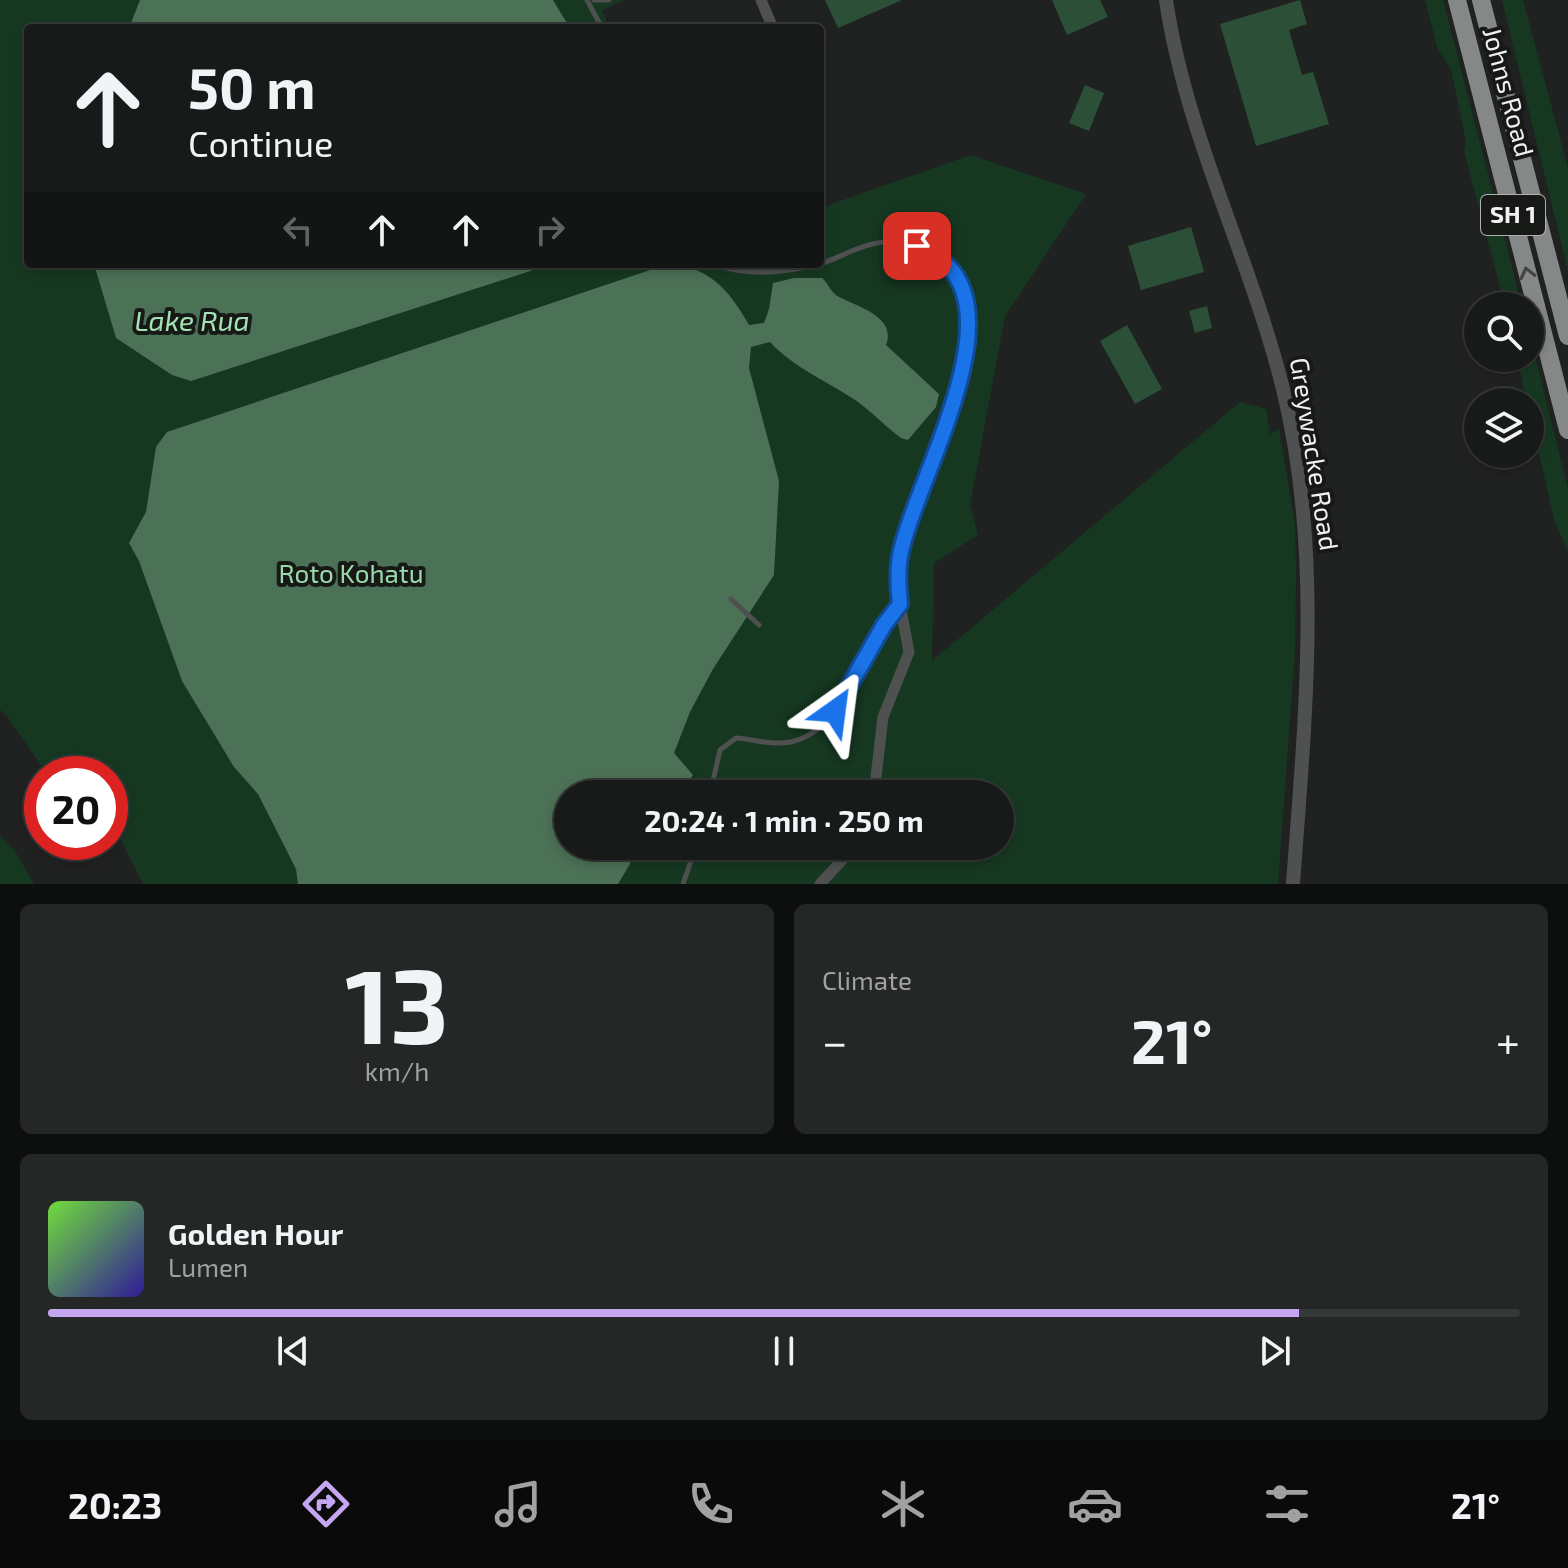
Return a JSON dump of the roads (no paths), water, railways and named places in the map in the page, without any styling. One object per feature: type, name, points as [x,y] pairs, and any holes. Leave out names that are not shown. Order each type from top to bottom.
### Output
[{"type":"highway","name":"Johns Road","points":[[1457,0],[1568,430]]},
{"type":"highway","name":"Johns Road","points":[[1481,0],[1568,336]]},
{"type":"highway","name":"SH 1","points":[[1488,0],[1513,124]]},
{"type":"street","points":[[761,0],[771,24]]},
{"type":"street","name":"Greywacke Road","points":[[1166,0],[1180,73],[1201,149],[1270,339],[1299,473],[1308,558],[1310,644],[1293,884]]},
{"type":"street","points":[[888,620],[900,604]]},
{"type":"street","points":[[876,780],[883,717],[909,652],[900,604]]},
{"type":"street","points":[[820,884],[842,860]]},
{"type":"lane","points":[[587,0],[600,24]]},
{"type":"lane","points":[[594,0],[609,0]]},
{"type":"lane","points":[[824,263],[884,242],[917,246],[949,267],[967,305],[960,384],[901,552],[897,585],[900,604]]},
{"type":"lane","points":[[726,268],[757,273],[792,268]]},
{"type":"lane","points":[[731,599],[759,625]]},
{"type":"lane","points":[[713,780],[720,750],[736,738],[781,744],[817,730],[835,711],[888,620]]},
{"type":"lane","points":[[683,884],[691,860]]},
{"type":"water","points":[[140,0],[553,0],[568,24],[131,24]]},
{"type":"water","name":"Lake Rua","points":[[95,268],[540,268],[191,381],[172,375],[116,338]]},
{"type":"water","points":[[656,268],[688,268],[707,275],[726,291],[749,325],[764,323],[773,283],[794,278],[822,278],[836,295],[881,320],[888,335],[886,345],[939,394],[936,407],[908,440],[901,438],[858,402],[801,367],[770,342],[751,347],[749,368],[779,481],[774,575],[713,669],[690,712],[674,753],[693,775],[689,780],[554,780],[554,860],[630,860],[618,884],[298,884],[296,869],[258,794],[234,767],[182,681],[139,561],[129,543],[146,512],[156,447],[167,432]]},
{"type":"park label","name":"Roto Kohatu","points":[[351,574]]}]
